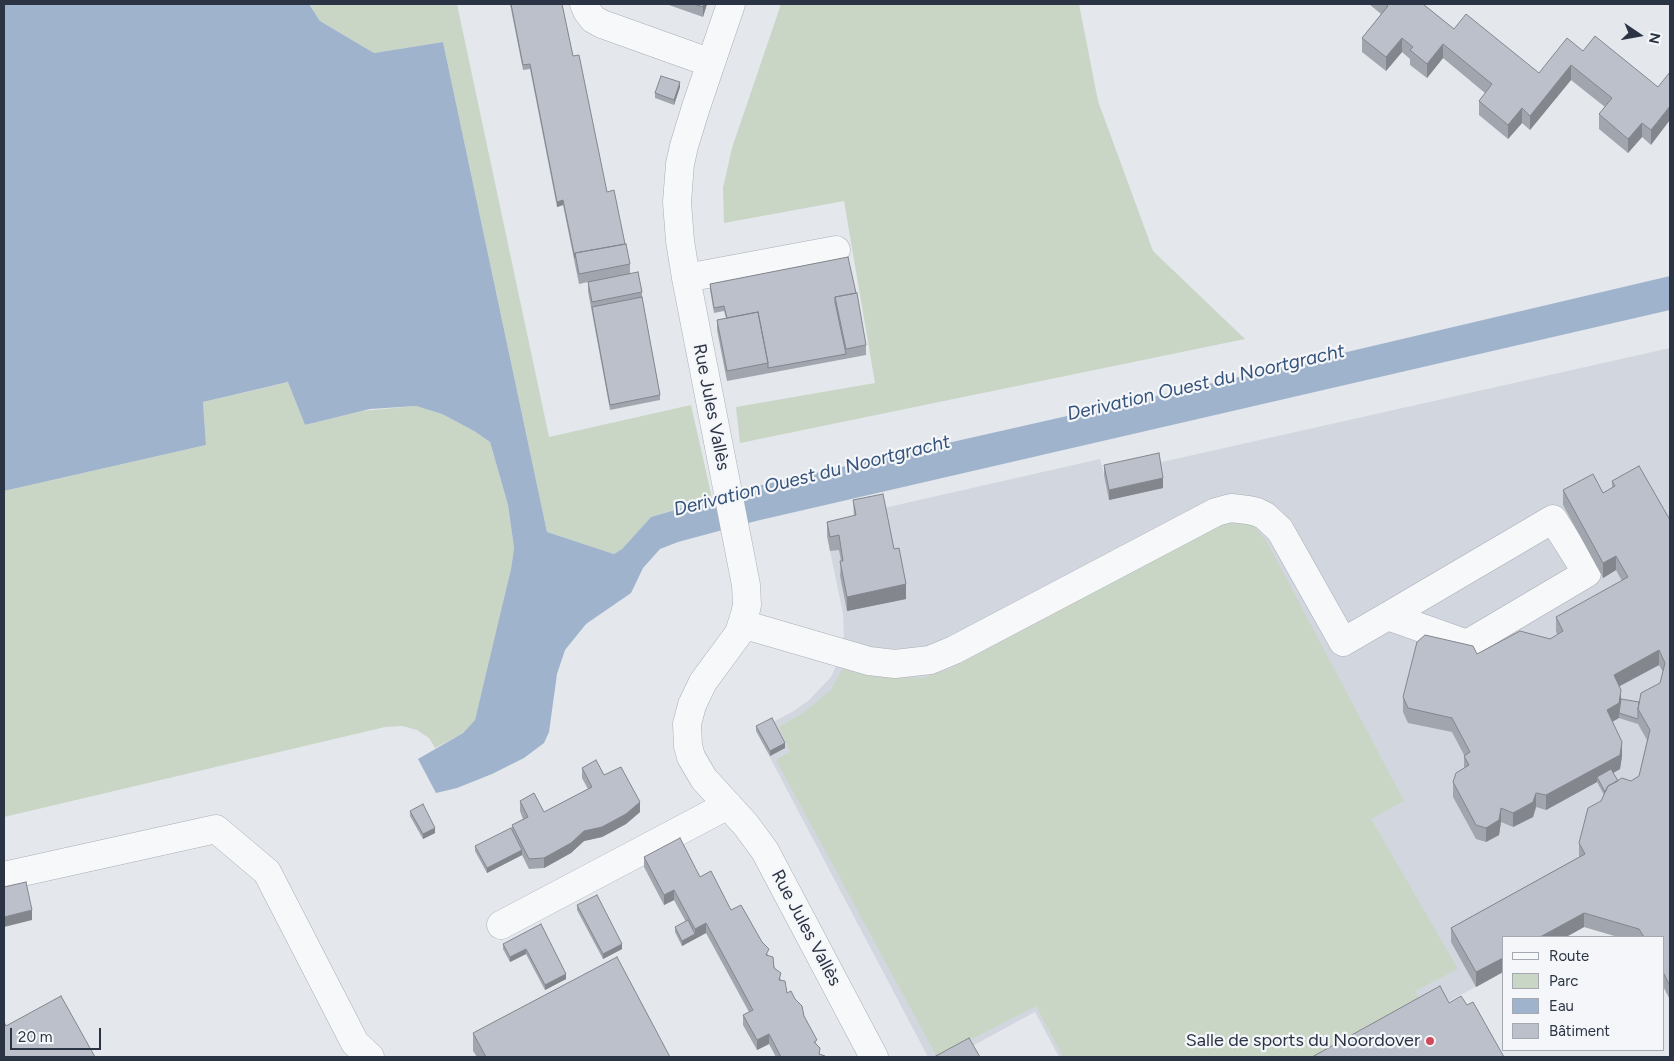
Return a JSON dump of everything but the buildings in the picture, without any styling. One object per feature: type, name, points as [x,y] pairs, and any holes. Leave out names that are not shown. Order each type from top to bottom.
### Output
[{"type":"street","points":[[584,4],[593,19],[602,24],[711,63]]},
{"type":"street","name":"Rue Jules Vallès","points":[[731,4],[696,107],[680,164],[677,202],[686,278],[747,595],[745,614],[735,640],[697,693],[687,724],[688,746],[691,757],[704,779],[746,825],[765,851],[874,1057]]},
{"type":"street","points":[[686,278],[836,250]]},
{"type":"street","points":[[742,624],[869,662],[895,664],[920,662],[954,650],[1208,517],[1231,508],[1258,512],[1280,530],[1343,642],[1553,519],[1587,573],[1466,644],[1388,616]]},
{"type":"street","points":[[501,925],[728,805]]},
{"type":"street","points":[[4,876],[216,829],[266,872],[355,1043],[370,1057]]},
{"type":"shaded area","points":[[1670,348],[1670,1000],[1664,936],[1615,936],[1584,927],[1568,936],[1502,936],[1502,973],[1346,1057],[1059,1057],[1035,1012],[952,1057],[928,1057],[756,731],[792,712],[808,701],[831,677],[838,662],[844,635],[843,614],[827,536],[856,529],[853,515],[1100,459],[1104,475]]},
{"type":"green space","points":[[309,4],[457,4],[549,437],[691,405],[712,498],[651,517],[622,549],[614,554],[547,532],[443,42],[374,53],[320,21]]},
{"type":"green space","points":[[781,4],[1079,4],[1098,101],[1153,251],[1245,339],[740,443],[736,407],[875,383],[844,201],[724,223],[723,188],[732,148]]},
{"type":"green space","points":[[289,382],[305,425],[362,411],[416,406],[442,414],[490,442],[508,505],[514,548],[498,627],[475,720],[463,733],[435,748],[429,738],[417,730],[402,726],[385,727],[4,817],[4,491],[206,445],[203,402]]},
{"type":"green space","points":[[1234,520],[1252,524],[1266,540],[1404,801],[1371,819],[1458,969],[1415,991],[1421,1002],[1319,1057],[1063,1057],[1036,1006],[937,1057],[776,760],[790,752],[779,727],[803,713],[831,690],[844,666],[874,676],[922,678],[952,668],[1212,526]]},
{"type":"water","name":"Derivation Ouest du Noortgracht","points":[[4,4],[309,4],[320,21],[374,53],[443,42],[547,532],[614,554],[622,549],[651,517],[749,488],[1279,368],[1670,276],[1670,310],[756,521],[678,542],[660,549],[643,568],[631,593],[586,624],[565,650],[557,674],[549,732],[544,743],[524,758],[492,774],[457,788],[436,793],[418,759],[463,733],[475,720],[511,569],[514,548],[508,505],[490,442],[442,414],[416,406],[370,409],[305,425],[288,382],[203,402],[206,445],[4,491]]},
{"type":"place","name":"Salle de sports du Noordover","points":[[1430,1041]]}]
